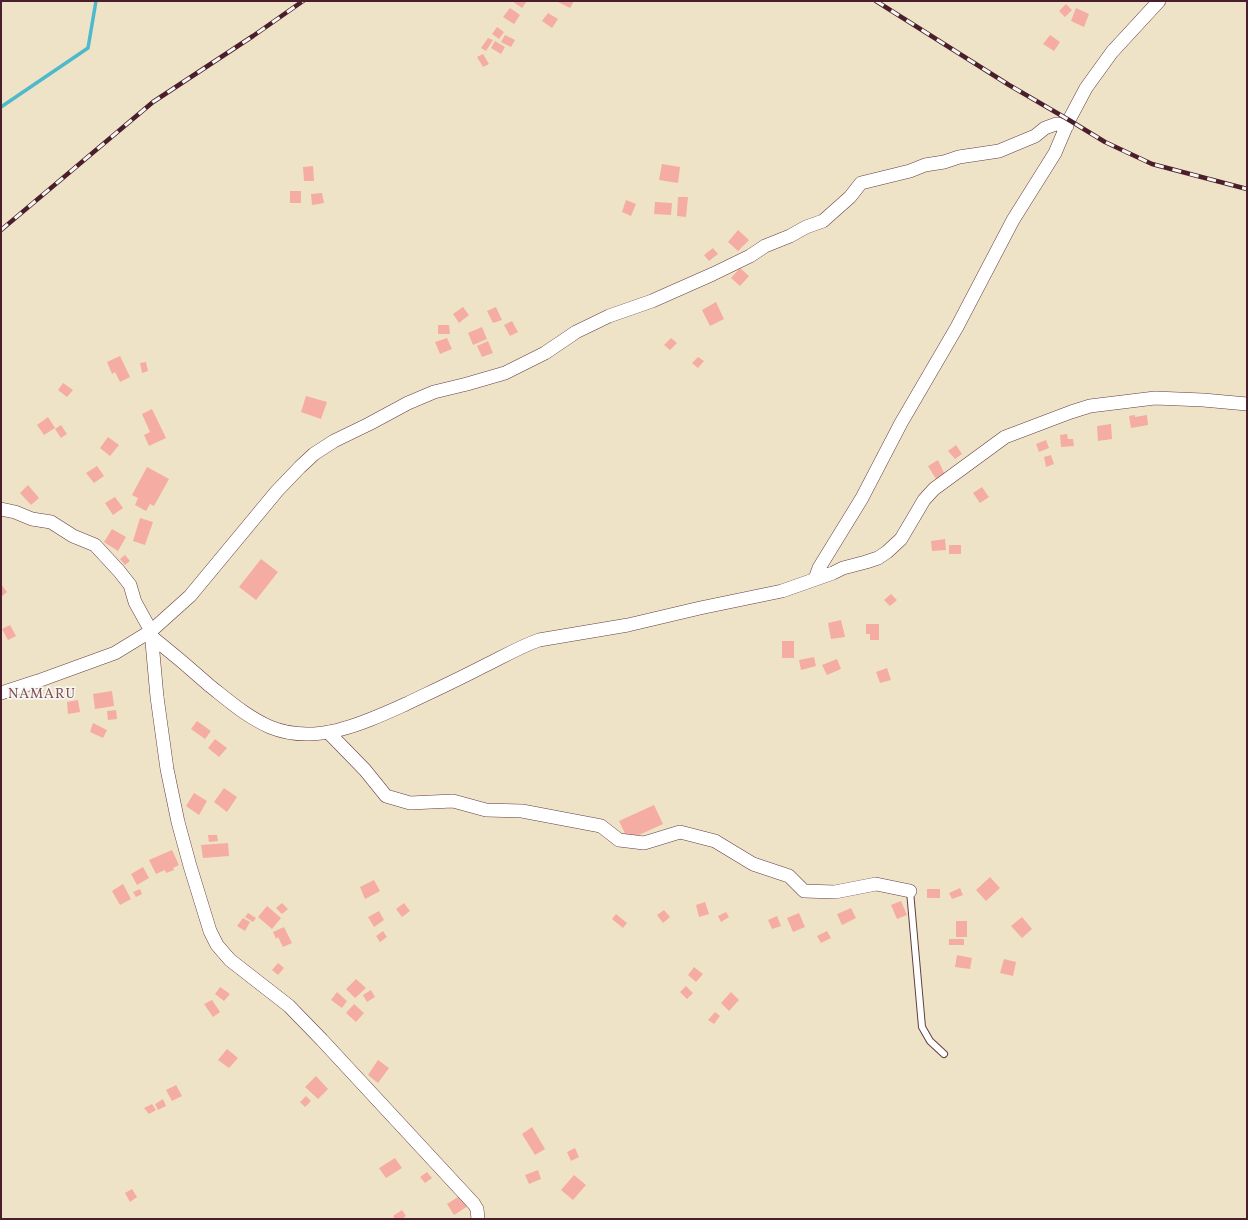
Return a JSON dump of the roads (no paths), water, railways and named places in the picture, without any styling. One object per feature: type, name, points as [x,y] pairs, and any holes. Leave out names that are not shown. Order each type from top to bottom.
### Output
[{"type":"street","points":[[815,579],[819,568],[862,498],[900,423],[957,327],[1013,220],[1055,153],[1086,88],[1103,64],[1134,27],[1159,1]]},
{"type":"street","points":[[1,693],[38,681],[115,652],[152,634],[190,596],[300,467],[314,454],[334,441],[408,403],[434,392],[505,373],[545,353],[576,332],[609,316],[652,301],[713,274],[750,256],[765,246],[790,236],[806,227],[823,221],[850,197],[861,183],[959,157],[999,151],[1035,136],[1045,128],[1056,124],[1067,126]]},
{"type":"street","points":[[1,509],[15,512],[32,519],[51,522],[73,536],[95,545],[119,570],[130,585],[135,602],[152,634],[234,705],[252,718],[271,727],[294,733],[320,734],[345,729],[371,720],[527,644],[539,640],[628,626],[700,608],[760,597],[782,591],[843,568],[866,562],[887,552],[901,539],[924,500],[934,489],[1005,437],[1071,412],[1090,406],[1155,398],[1247,404]]},
{"type":"street","points":[[152,634],[156,697],[167,769],[178,822],[210,931],[217,945],[230,960],[289,1006],[322,1040],[474,1204],[478,1219]]},
{"type":"street","points":[[328,732],[365,770],[386,796],[410,803],[453,801],[486,810],[522,811],[602,826],[620,840],[644,843],[680,832],[715,841],[753,864],[789,876],[804,891],[835,892],[876,884],[910,891]]},
{"type":"lane","points":[[910,891],[922,1027],[930,1041],[944,1054]]},
{"type":"waterway","points":[[1,107],[88,48],[96,1]]},
{"type":"railway","points":[[1,230],[153,102],[303,1]]},
{"type":"railway","points":[[876,1],[1009,85],[1105,142],[1152,164],[1247,189]]},
{"type":"district","name":"NAMARU","points":[[42,695]]}]
